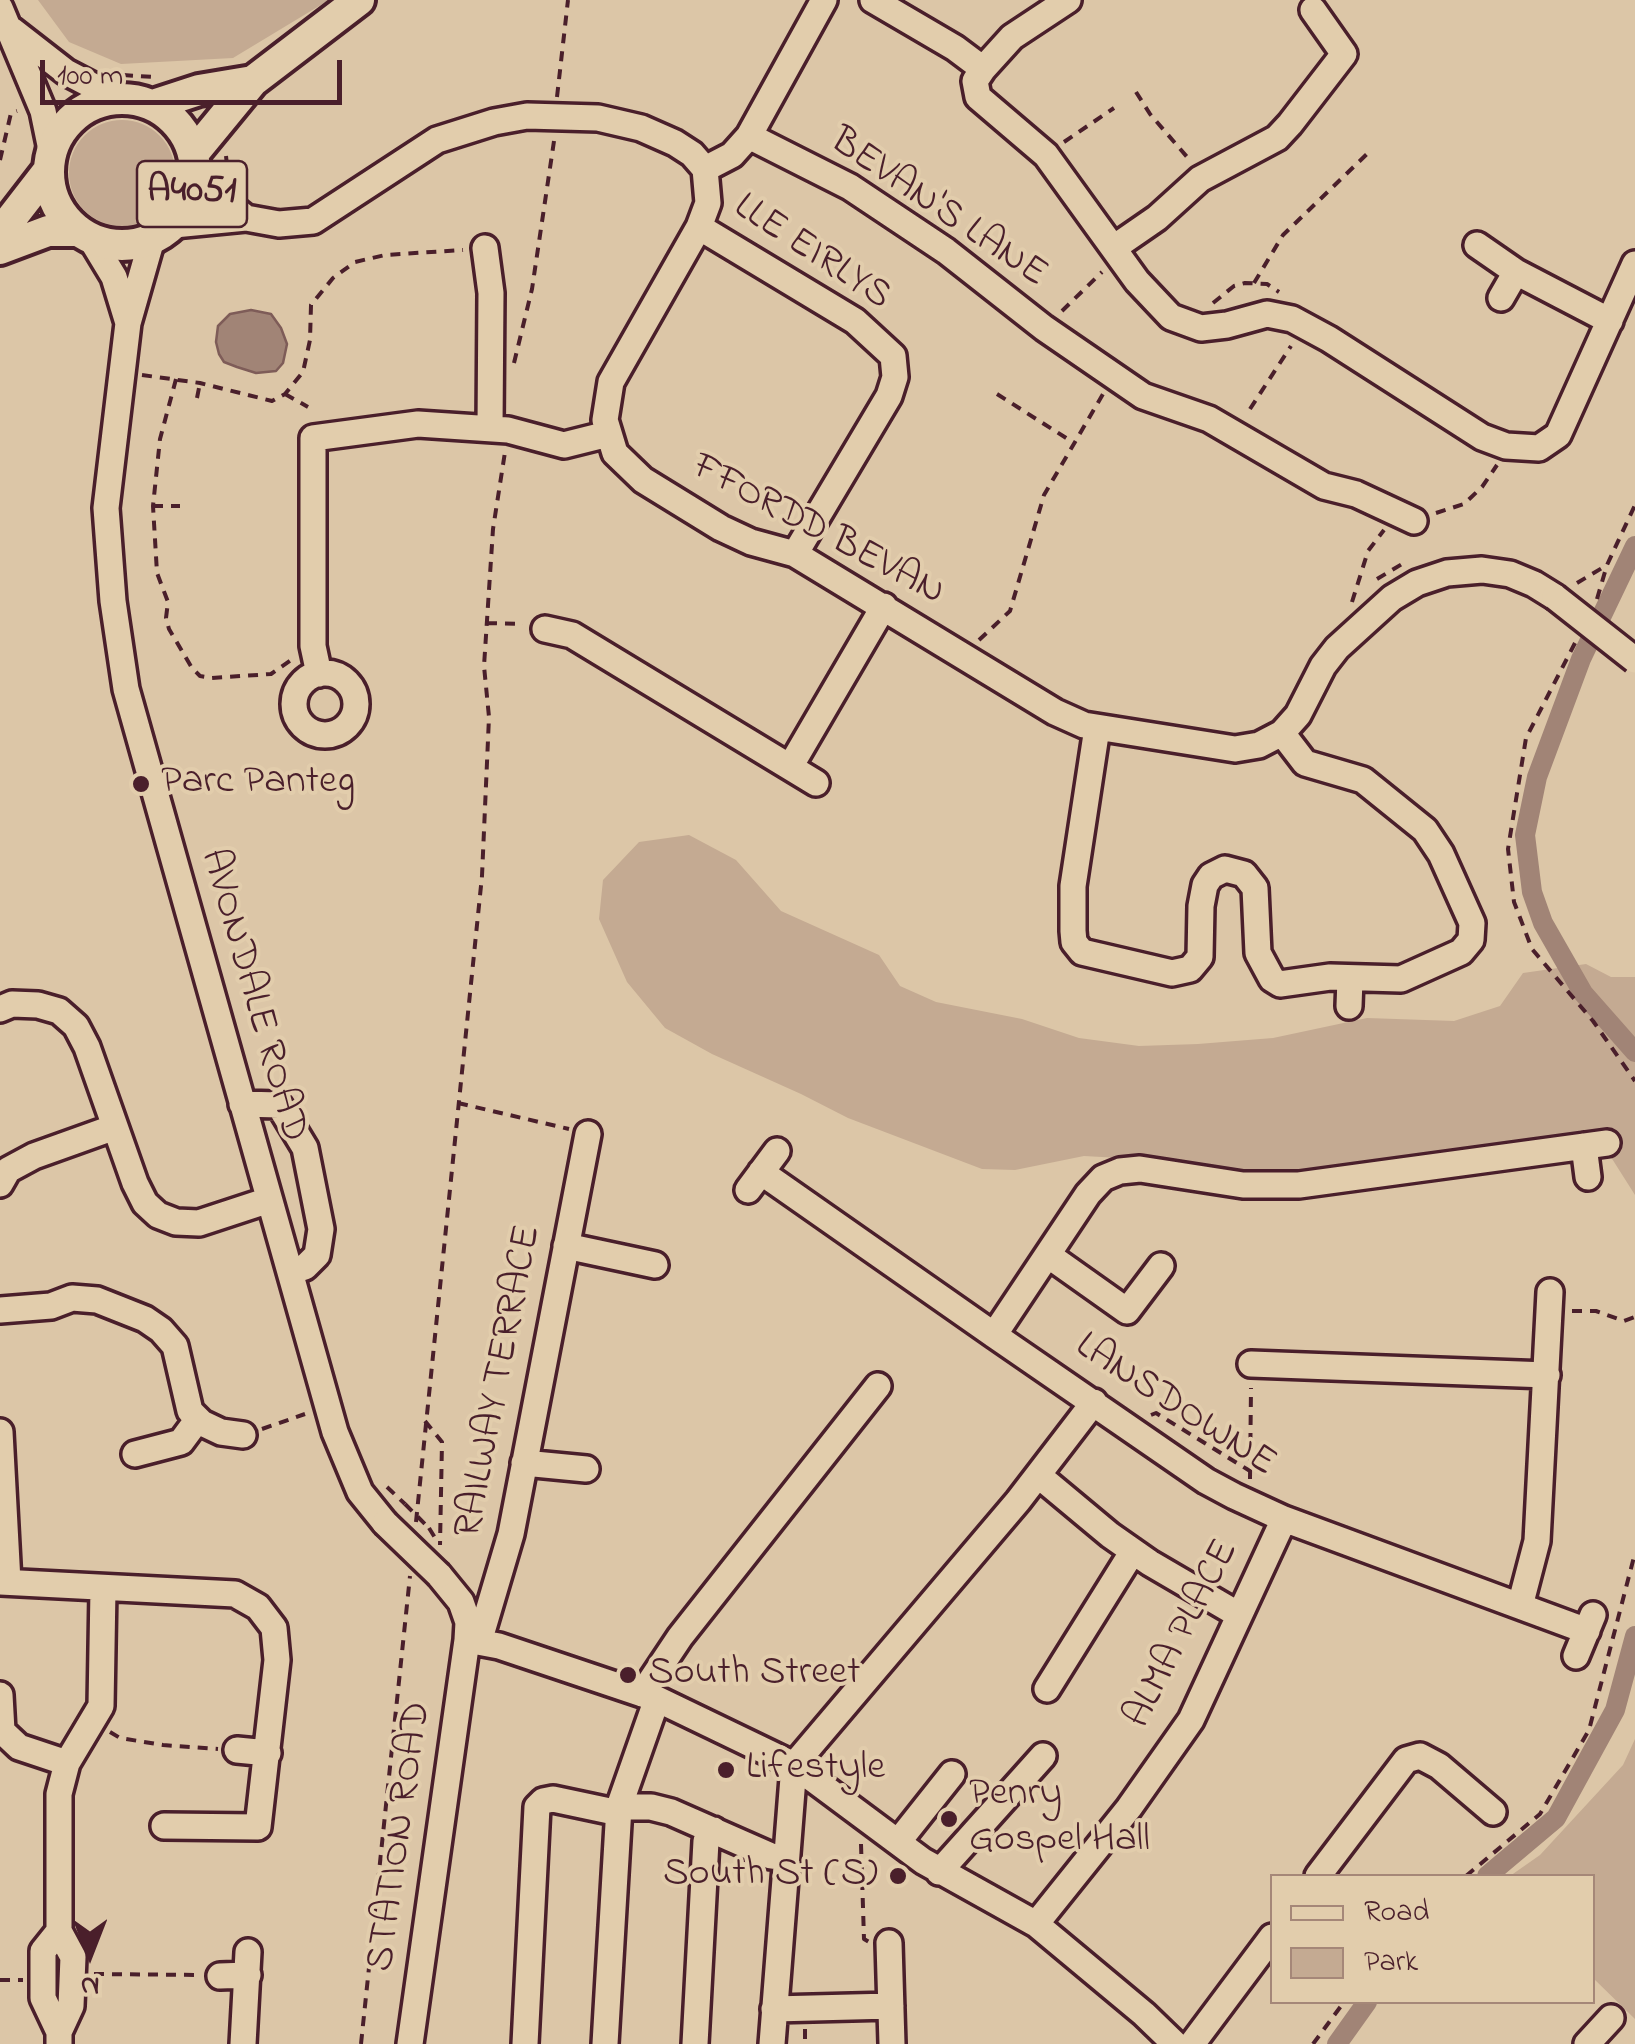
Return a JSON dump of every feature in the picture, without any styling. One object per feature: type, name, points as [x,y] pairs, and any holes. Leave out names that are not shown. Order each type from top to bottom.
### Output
[{"type":"main road","name":"A4051","points":[[0,249],[48,231],[84,235],[111,245],[132,245],[163,232],[185,210],[194,165],[217,122],[253,81],[360,0]]},
{"type":"main road","name":"A4051","points":[[153,105],[199,90],[253,81]]},
{"type":"main road","name":"A4051","points":[[111,86],[153,105],[179,125],[194,165]]},
{"type":"main road","points":[[0,233],[49,161],[69,120],[111,86]]},
{"type":"main road","name":"A4051","points":[[49,161],[56,205],[84,235]]},
{"type":"street","points":[[706,168],[732,155],[750,136],[824,0]]},
{"type":"street","points":[[872,0],[956,48],[983,69]]},
{"type":"street","points":[[1068,0],[1012,37],[975,81],[978,97],[1046,155],[1158,306],[1186,324],[1216,327],[1267,314],[1304,325],[1482,436],[1506,446],[1539,448],[1558,435],[1635,264]]},
{"type":"street","points":[[1118,252],[1156,218],[1194,169],[1277,138],[1344,54],[1313,10]]},
{"type":"street","points":[[4,17],[66,72],[111,86]]},
{"type":"street","points":[[4,17],[43,111],[49,161]]},
{"type":"street","points":[[163,232],[246,218],[279,224],[313,221],[436,140],[550,107],[641,128],[676,143],[706,168],[708,203],[699,227],[616,370],[606,408],[608,434],[564,445],[499,429],[409,424],[313,438],[313,646],[318,674]]},
{"type":"street","name":"BEVAN'S LANE","points":[[750,136],[850,187],[946,250],[1044,328],[1144,396],[1208,420],[1324,486],[1356,494],[1414,520]]},
{"type":"street","points":[[194,165],[246,218]]},
{"type":"street","name":"LLE EIRLYS","points":[[699,227],[854,321],[892,356],[895,377],[888,396],[795,554]]},
{"type":"street","name":"AVONDALE ROAD","points":[[163,232],[128,323],[106,508],[126,690],[328,1405],[360,1492],[384,1523],[439,1575],[461,1602],[473,1641]]},
{"type":"street","name":"AVONDALE ROAD","points":[[84,235],[114,277],[128,323]]},
{"type":"street","points":[[1477,245],[1516,272],[1610,321]]},
{"type":"street","points":[[484,248],[491,293],[499,429]]},
{"type":"street","points":[[1501,298],[1516,272]]},
{"type":"street","name":"FFORDD BEVAN","points":[[608,434],[620,460],[642,480],[736,536],[795,554],[1056,712],[1097,728],[1236,749],[1259,745],[1282,733]]},
{"type":"street","points":[[1097,728],[1073,886],[1074,942],[1082,952],[1172,972],[1190,969],[1200,957],[1200,906],[1206,885],[1220,870],[1232,869],[1244,874],[1255,888],[1258,953],[1275,982],[1285,985],[1323,978],[1390,980],[1412,976],[1461,952],[1470,940],[1472,923],[1441,854],[1425,830],[1363,780],[1305,762],[1282,733],[1298,715],[1323,666],[1392,598],[1417,582],[1447,573],[1482,570],[1510,574],[1555,597],[1635,660]]},
{"type":"street","points":[[790,767],[884,606]]},
{"type":"street","points":[[545,629],[572,635],[816,783]]},
{"type":"street","points":[[1349,1006],[1350,978]]},
{"type":"street","points":[[0,1009],[12,1004],[38,1005],[59,1011],[76,1026],[135,1183],[146,1204],[158,1214],[176,1222],[199,1223],[269,1200]]},
{"type":"street","points":[[242,1104],[279,1105],[304,1148],[321,1229],[318,1255],[305,1268],[290,1272]]},
{"type":"street","points":[[0,1184],[8,1170],[34,1156],[115,1127]]},
{"type":"street","name":"RAILWAY TERRACE","points":[[473,1641],[511,1534],[588,1134]]},
{"type":"street","points":[[994,1335],[1088,1194],[1103,1178],[1120,1171],[1140,1170],[1243,1184],[1299,1185],[1596,1144],[1588,1177]]},
{"type":"street","name":"LANSDOWNE","points":[[778,1150],[754,1181],[994,1335],[1206,1480],[1284,1519],[1520,1606],[1590,1623],[1576,1656]]},
{"type":"street","points":[[566,1246],[655,1266]]},
{"type":"street","points":[[1048,1255],[1128,1311],[1162,1266]]},
{"type":"street","points":[[0,1310],[28,1309],[72,1298],[96,1300],[146,1320],[174,1346],[190,1411],[221,1432],[243,1435]]},
{"type":"street","points":[[1520,1606],[1537,1540],[1549,1302]]},
{"type":"street","points":[[1251,1364],[1547,1375]]},
{"type":"street","points":[[605,2044],[619,1810],[650,1696],[680,1637],[878,1386]]},
{"type":"street","points":[[772,2044],[794,1765],[1038,1475],[1094,1402]]},
{"type":"street","points":[[135,1454],[181,1442],[198,1419]]},
{"type":"street","points":[[0,1432],[4,1582],[234,1594],[258,1607],[274,1628],[278,1660],[258,1827],[164,1826]]},
{"type":"street","points":[[524,1463],[586,1470]]},
{"type":"street","points":[[1038,1475],[1133,1551],[1239,1615]]},
{"type":"street","name":"ALMA PLACE","points":[[1036,1924],[1129,1808],[1190,1720],[1284,1519]]},
{"type":"street","points":[[1046,1689],[1133,1551]]},
{"type":"street","points":[[59,2038],[70,2006],[73,1957],[59,1931],[59,1794],[67,1763],[101,1706],[103,1589]]},
{"type":"street","points":[[473,1641],[650,1696],[794,1765],[940,1872],[1036,1924],[1175,2044]]},
{"type":"street","name":"STATION ROAD","points":[[410,2044],[473,1641]]},
{"type":"street","points":[[0,1695],[2,1730],[19,1747],[67,1763]]},
{"type":"street","points":[[238,1750],[268,1753]]},
{"type":"street","points":[[940,1872],[1042,1756]]},
{"type":"street","points":[[1320,1874],[1406,1760],[1420,1756],[1439,1766],[1492,1812]]},
{"type":"street","points":[[898,1842],[952,1774]]},
{"type":"street","points":[[525,2044],[537,1808],[543,1801],[619,1810],[661,1810],[771,1856],[785,1858]]},
{"type":"street","points":[[695,2044],[706,1841],[714,1830]]},
{"type":"street","points":[[59,1931],[42,1951],[44,1998],[59,2038]]},
{"type":"street","points":[[1192,2044],[1270,1940]]},
{"type":"street","points":[[889,1951],[892,2044]]},
{"type":"street","points":[[220,1976],[248,1964],[243,2044]]},
{"type":"street","points":[[774,2009],[891,2006]]},
{"type":"street","points":[[1587,2044],[1610,2018]]},
{"type":"path","points":[[512,372],[532,289],[550,107],[557,98],[568,0]]},
{"type":"path","points":[[111,86],[167,76]]},
{"type":"path","points":[[1136,92],[1194,169]]},
{"type":"path","points":[[1046,155],[1114,108]]},
{"type":"path","points":[[217,122],[232,137],[226,165],[239,184]]},
{"type":"path","points":[[1254,282],[1283,235],[1369,152]]},
{"type":"path","points":[[122,373],[200,383],[272,401],[285,394],[303,372],[310,340],[310,305],[333,278],[355,262],[385,254],[484,248]]},
{"type":"path","points":[[1044,328],[1118,252]]},
{"type":"path","points":[[1250,409],[1304,325]]},
{"type":"path","points":[[967,657],[1010,611],[1036,513],[1113,377]]},
{"type":"path","points":[[176,379],[160,438],[153,506],[157,574],[168,602],[169,629],[200,676],[271,674],[291,660]]},
{"type":"path","points":[[198,398],[200,383]]},
{"type":"path","points":[[285,394],[308,407]]},
{"type":"path","points":[[997,394],[1074,443]]},
{"type":"path","points":[[416,1527],[482,876],[488,717],[484,666],[499,429]]},
{"type":"path","points":[[1340,613],[1354,600],[1368,551],[1382,531],[1464,504],[1482,487],[1506,446]]},
{"type":"path","points":[[1592,611],[1607,565],[1635,505]]},
{"type":"path","points":[[153,506],[180,506]]},
{"type":"path","points":[[1555,597],[1607,565]]},
{"type":"path","points":[[488,623],[545,625],[545,629]]},
{"type":"path","points":[[169,629],[176,625]]},
{"type":"path","points":[[1575,643],[1526,738],[1508,850],[1514,902],[1532,949],[1593,1021],[1635,1081]]},
{"type":"path","points":[[458,1103],[588,1134]]},
{"type":"path","points":[[1549,1302],[1624,1321],[1635,1317]]},
{"type":"path","points":[[1249,1504],[1251,1364]]},
{"type":"path","points":[[243,1435],[328,1405]]},
{"type":"path","points":[[1129,1426],[1156,1413],[1250,1471]]},
{"type":"path","points":[[424,1420],[442,1442],[440,1545]]},
{"type":"path","points":[[405,1504],[429,1528]]},
{"type":"path","points":[[1468,1874],[1540,1814],[1589,1730],[1635,1553]]},
{"type":"path","points":[[361,2044],[412,1565]]},
{"type":"path","points":[[93,1720],[120,1738],[163,1746],[238,1750]]},
{"type":"path","points":[[870,1821],[859,1849],[864,1938],[889,1951]]},
{"type":"path","points":[[72,1974],[220,1976]]},
{"type":"path","points":[[1313,2044],[1343,2004]]},
{"type":"green space","points":[[38,0],[329,0],[233,58],[121,64],[69,42]]},
{"type":"green space","points":[[122,120],[142,124],[160,135],[171,153],[175,173],[171,193],[160,211],[142,222],[122,226],[102,222],[84,211],[73,193],[69,173],[73,153],[84,135],[102,124]]},
{"type":"green space","points":[[689,835],[736,860],[781,911],[879,955],[900,986],[936,1002],[1022,1019],[1079,1038],[1139,1046],[1198,1044],[1273,1038],[1367,1018],[1454,1021],[1500,1006],[1523,973],[1586,964],[1611,977],[1635,977],[1635,1195],[1609,1154],[1300,1178],[1084,1156],[1015,1170],[982,1169],[848,1118],[665,1028],[627,982],[599,919],[603,880],[639,842]]},
{"type":"green space","points":[[1635,1739],[1635,2019],[1595,1980],[1595,1874],[1513,1874],[1540,1855],[1623,1765]]},
{"type":"shaded area","points":[[251,310],[271,314],[281,328],[287,344],[283,363],[276,371],[256,373],[224,362],[219,354],[218,326],[230,314]]},
{"type":"waterway","points":[[1635,546],[1581,659],[1537,777],[1525,835],[1532,892],[1543,923],[1583,993],[1635,1052]]},
{"type":"waterway","points":[[1489,1874],[1556,1818],[1615,1710],[1635,1636]]},
{"type":"waterway","points":[[1337,2044],[1366,2004]]},
{"type":"place","name":"Parc Panteg","points":[[141,784]]},
{"type":"place","name":"South Street","points":[[628,1675]]},
{"type":"place","name":"Lifestyle","points":[[726,1770]]},
{"type":"place","name":"Penry Gospel Hall","points":[[949,1819]]},
{"type":"place","name":"South St (S)","points":[[898,1876]]}]
